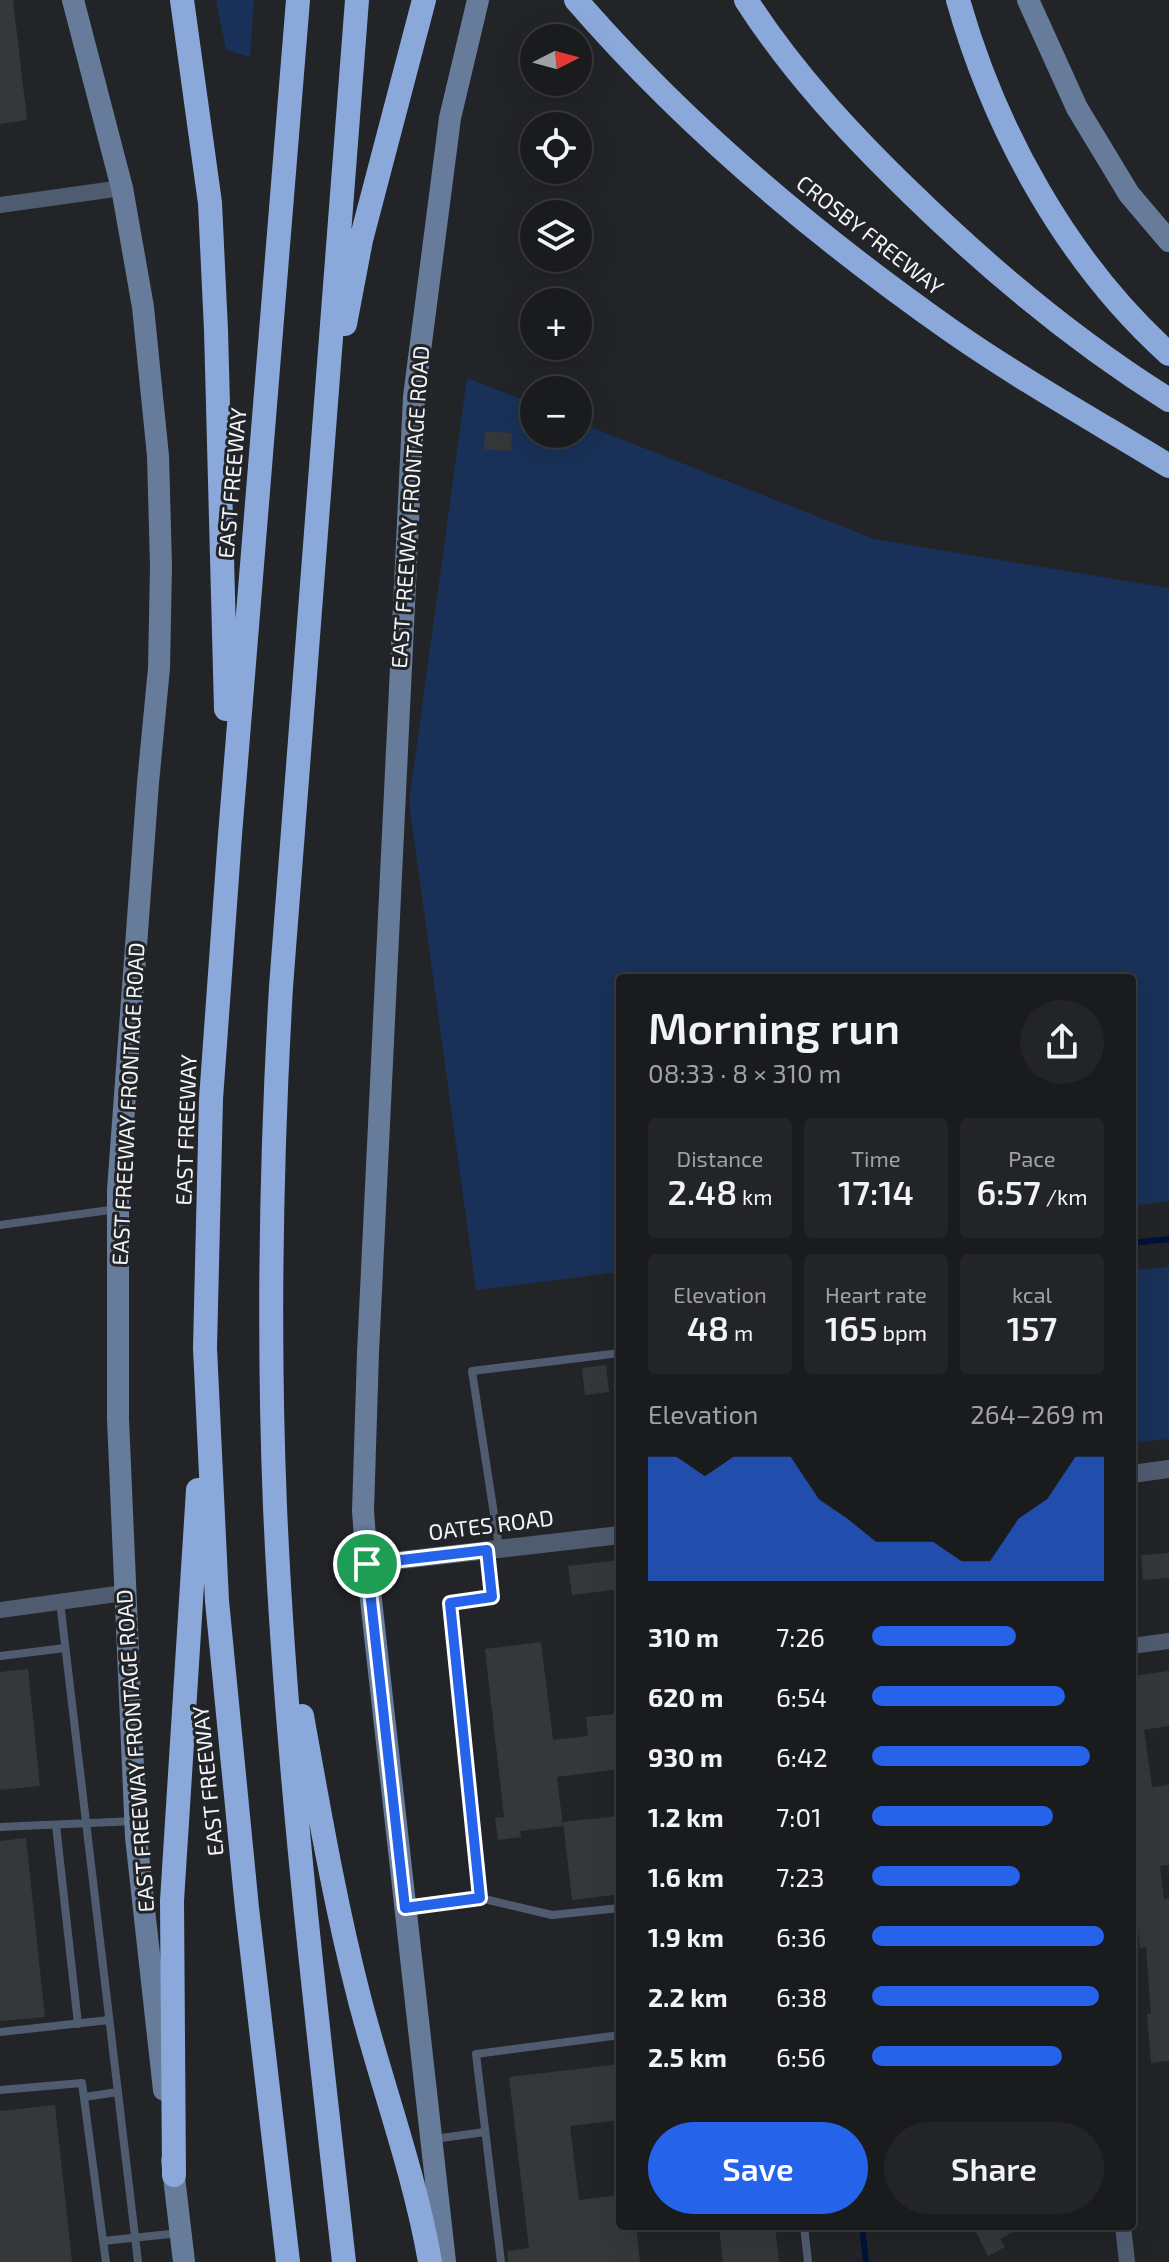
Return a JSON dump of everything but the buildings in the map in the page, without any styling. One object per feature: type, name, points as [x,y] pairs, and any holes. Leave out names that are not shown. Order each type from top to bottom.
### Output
[{"type":"highway","points":[[182,0],[210,203],[230,835]]},
{"type":"highway","name":"EAST FREEWAY","points":[[288,2262],[247,1908],[217,1601],[205,1348],[211,1099],[298,0]]},
{"type":"highway","points":[[344,2262],[292,1765],[280,1593],[271,1342],[276,1071],[357,0]]},
{"type":"highway","points":[[314,548],[335,383],[361,240],[424,0]]},
{"type":"highway","points":[[746,0],[807,84],[879,162],[961,241],[1051,319],[1169,400]]},
{"type":"highway","points":[[958,0],[998,110],[1034,180],[1079,254],[1132,318],[1169,354]]},
{"type":"highway","name":"CROSBY FREEWAY","points":[[579,3],[654,86],[712,141],[853,259],[954,333],[1169,466]]},
{"type":"highway","points":[[174,2175],[172,1901],[191,1627],[205,1348]]},
{"type":"highway","points":[[280,1593],[333,1887],[359,1999],[421,2210],[430,2262]]},
{"type":"main road","name":"EAST FREEWAY FRONTAGE ROAD","points":[[73,0],[122,188],[143,307],[158,456],[161,566],[159,668],[118,1209],[118,1419],[135,1821],[184,2262]]},
{"type":"main road","name":"EAST FREEWAY FRONTAGE ROAD","points":[[445,2262],[363,1511],[414,397],[450,118],[478,0]]},
{"type":"main road","points":[[1028,0],[1077,108],[1129,194],[1169,241]]},
{"type":"street","points":[[0,205],[122,188]]},
{"type":"street","points":[[1136,1473],[1169,1469]]},
{"type":"street","name":"OATES ROAD","points":[[367,1564],[616,1535]]},
{"type":"street","points":[[0,1610],[124,1593]]},
{"type":"street","points":[[1136,1645],[1169,1641]]},
{"type":"street","points":[[1123,2230],[1127,2262]]},
{"type":"lane","points":[[0,1225],[118,1209]]},
{"type":"lane","points":[[480,1898],[450,1603],[492,1597],[493,1549],[472,1371],[616,1353]]},
{"type":"lane","points":[[60,1602],[138,2262]]},
{"type":"lane","points":[[0,1656],[65,1648]]},
{"type":"lane","points":[[0,1827],[135,1821]]},
{"type":"lane","points":[[56,1825],[78,2024]]},
{"type":"lane","points":[[405,1908],[480,1898],[552,1915],[616,1908]]},
{"type":"lane","points":[[0,2032],[109,2020]]},
{"type":"lane","points":[[501,2262],[476,2054],[616,2036]]},
{"type":"lane","points":[[0,2090],[82,2083],[106,2262]]},
{"type":"lane","points":[[84,2097],[118,2092]]},
{"type":"lane","points":[[431,2139],[485,2132]]},
{"type":"lane","points":[[804,2230],[808,2262]]},
{"type":"lane","points":[[103,2241],[181,2233]]},
{"type":"shaded area","points":[[216,0],[254,0],[250,57],[226,50]]},
{"type":"shaded area","points":[[467,378],[520,399],[520,448],[592,448],[592,428],[874,539],[1169,588],[1169,1201],[1136,1205],[1136,974],[616,974],[616,1272],[476,1290],[409,802]]},
{"type":"shaded area","points":[[1169,1267],[1169,1439],[1136,1443],[1136,1270]]},
{"type":"waterway","points":[[1136,1243],[1169,1239]]},
{"type":"waterway","points":[[862,2230],[866,2262]]},
{"type":"route","points":[[487,1550],[492,1597],[450,1603],[480,1898],[405,1908],[367,1564],[487,1550]]}]
